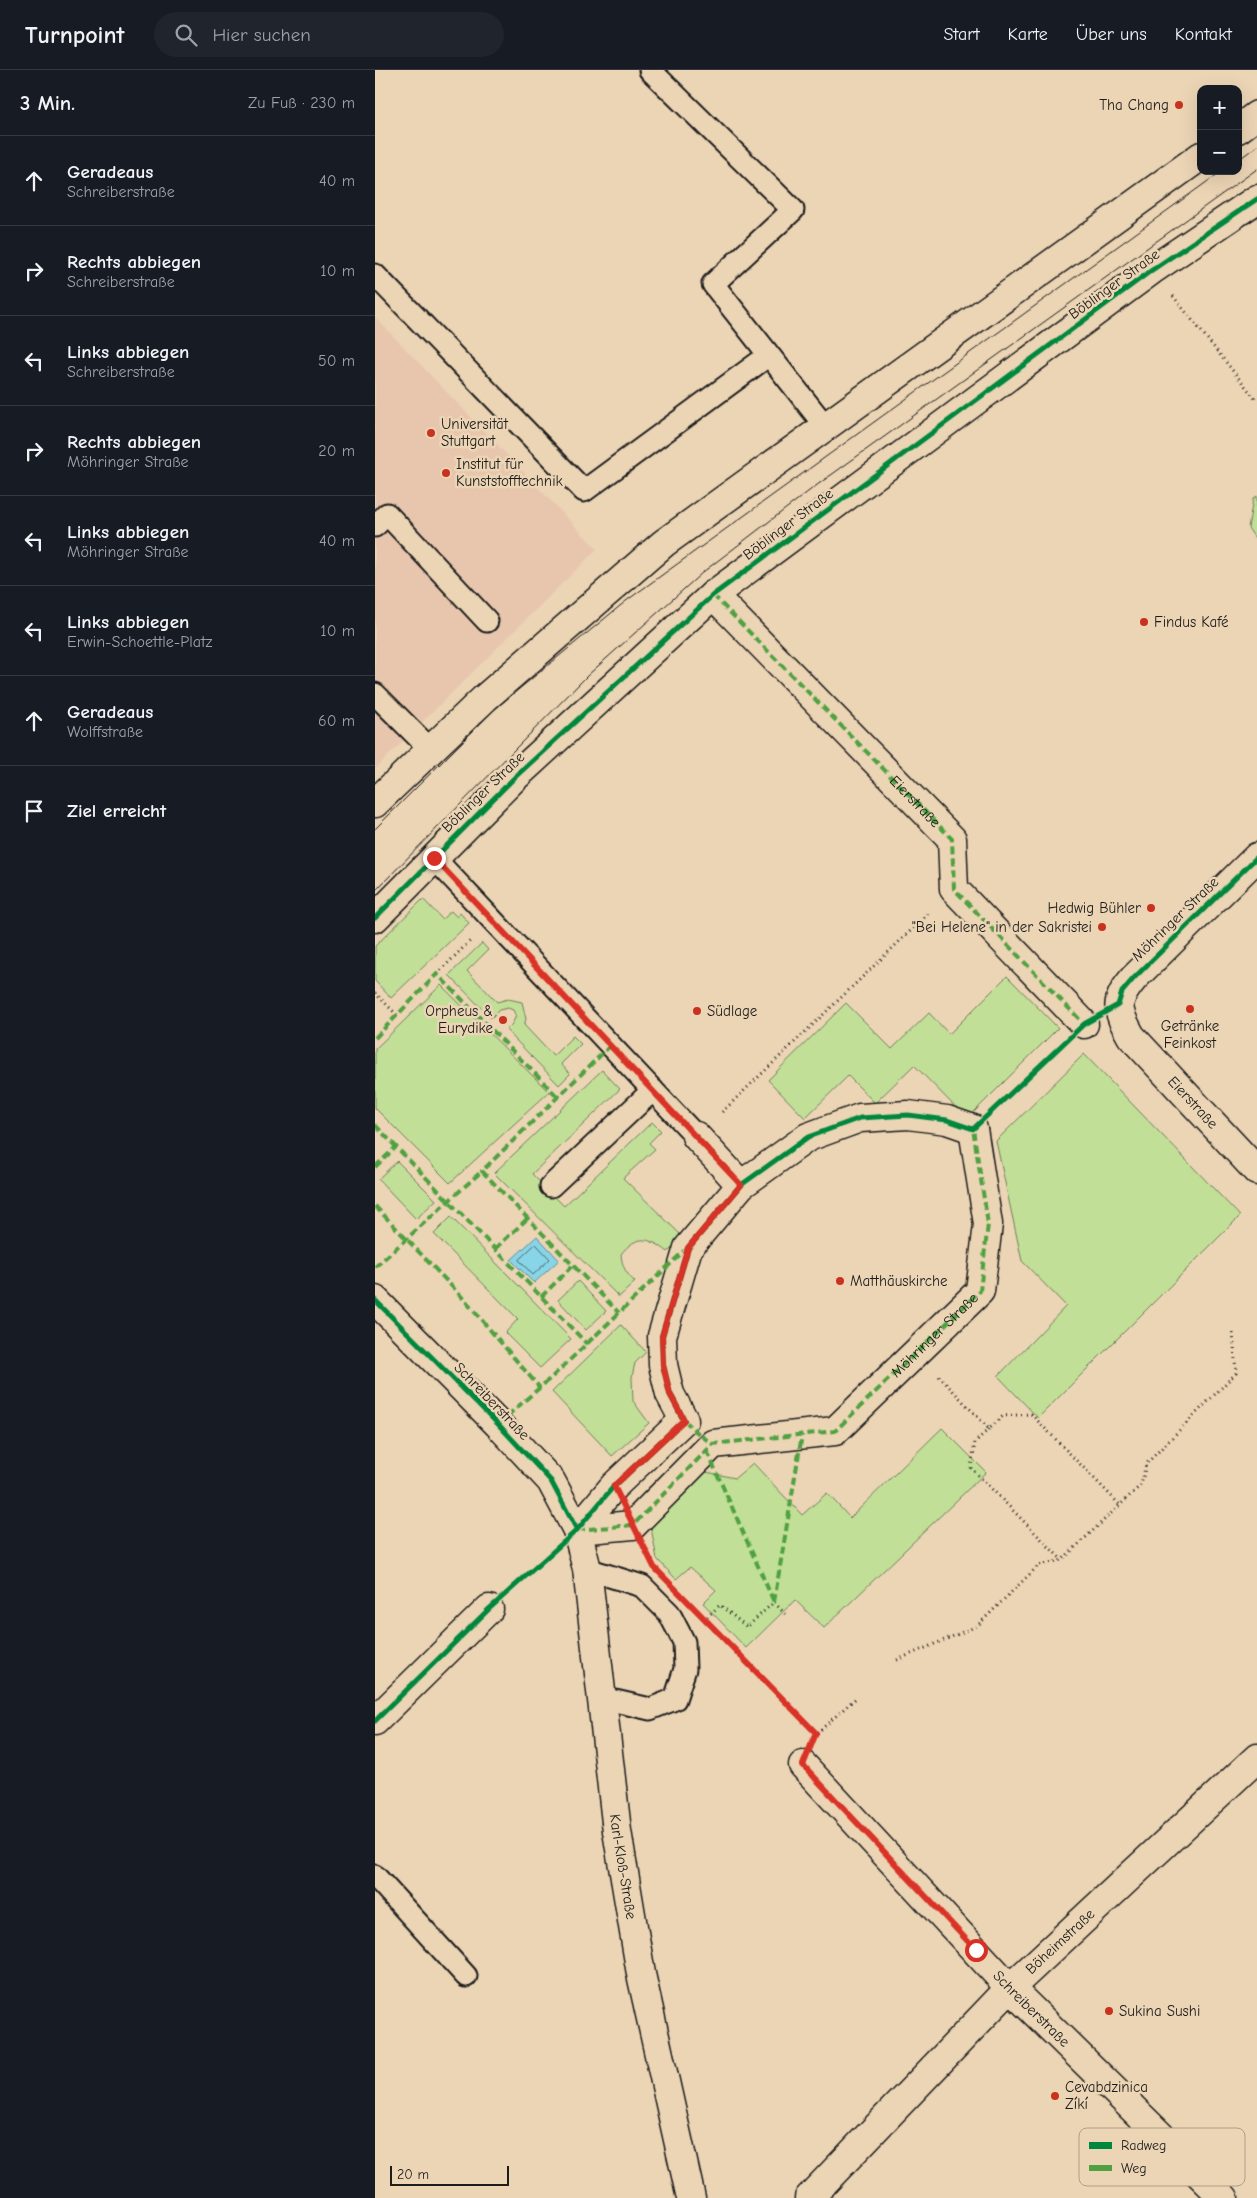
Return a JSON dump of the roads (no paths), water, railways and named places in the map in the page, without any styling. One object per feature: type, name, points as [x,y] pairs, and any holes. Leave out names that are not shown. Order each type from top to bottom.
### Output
[{"type":"street","points":[[1242,126],[1257,115]]},
{"type":"street","points":[[375,803],[485,698],[664,543],[1197,159]]},
{"type":"street","name":"Böblinger Straße","points":[[375,918],[514,778],[713,595],[1152,270],[1257,200]]},
{"type":"street","name":"Eierstraße","points":[[713,595],[952,839],[954,889],[1083,1024]]},
{"type":"street","name":"Möhringer Straße","points":[[1118,1005],[1122,992],[1134,978],[1257,857]]},
{"type":"street","name":"Eierstraße","points":[[1118,1005],[1121,1017],[1131,1036],[1257,1171]]},
{"type":"street","name":"Möhringer Straße","points":[[908,1115],[947,1120],[973,1129],[988,1224],[980,1291],[835,1431],[713,1444],[684,1420],[670,1394],[663,1365],[662,1336],[688,1248],[741,1185],[808,1137],[860,1118],[908,1115]]},
{"type":"street","points":[[696,1136],[741,1185]]},
{"type":"street","name":"Schreiberstraße","points":[[375,1300],[498,1424],[551,1481],[577,1530]]},
{"type":"street","points":[[577,1530],[614,1486],[684,1420]]},
{"type":"street","points":[[577,1530],[633,1525],[713,1444]]},
{"type":"street","name":"Karl-Kloß-Straße","points":[[577,1530],[587,1569],[617,1831],[641,1974],[691,2198]]},
{"type":"street","points":[[375,1721],[489,1609]]},
{"type":"street","name":"Böheimstraße","points":[[809,2198],[1010,1988],[1257,1758]]},
{"type":"street","name":"Schreiberstraße","points":[[803,1765],[1010,1988],[1153,2128]]},
{"type":"street","name":"Schreiberstraße","points":[[1212,2186],[1224,2198]]},
{"type":"lane","points":[[650,70],[793,210],[713,284],[825,426]]},
{"type":"lane","points":[[375,275],[584,491],[769,355]]},
{"type":"lane","points":[[375,526],[387,514],[487,621]]},
{"type":"lane","points":[[375,694],[430,749]]},
{"type":"lane","points":[[434,858],[696,1136]]},
{"type":"lane","points":[[551,1186],[653,1090]]},
{"type":"lane","points":[[587,1569],[642,1586],[669,1613],[684,1642],[685,1669],[675,1699],[651,1709],[602,1698]]},
{"type":"lane","points":[[375,1876],[466,1976]]},
{"type":"water","points":[[537,1236],[559,1260],[534,1283],[511,1260]]},
{"type":"tram line","points":[[1242,157],[1257,146]]},
{"type":"tram line","points":[[375,891],[588,675],[703,572],[813,488],[1257,169]]},
{"type":"tram line","points":[[375,829],[496,708],[626,601],[1216,175]]},
{"type":"place","name":"Tha Chang","points":[[1179,105]]},
{"type":"place","name":"Universität Stuttgart","points":[[431,433]]},
{"type":"place","name":"Institut für Kunststofftechnik","points":[[446,473]]},
{"type":"place","name":"Findus Kafé","points":[[1144,622]]},
{"type":"place","name":"Hedwig Bühler","points":[[1151,908]]},
{"type":"place","name":"\"Bei Helene\" in der Sakristei","points":[[1102,927]]},
{"type":"place","name":"Getränke Feinkost","points":[[1190,1009]]},
{"type":"place","name":"Südlage","points":[[697,1011]]},
{"type":"place","name":"Orpheus & Eurydike","points":[[503,1020]]},
{"type":"place","name":"Matthäuskirche","points":[[840,1281]]},
{"type":"place","name":"Sukina Sushi","points":[[1109,2011]]},
{"type":"place","name":"Cevabdzinica Zíkí","points":[[1055,2096]]}]
